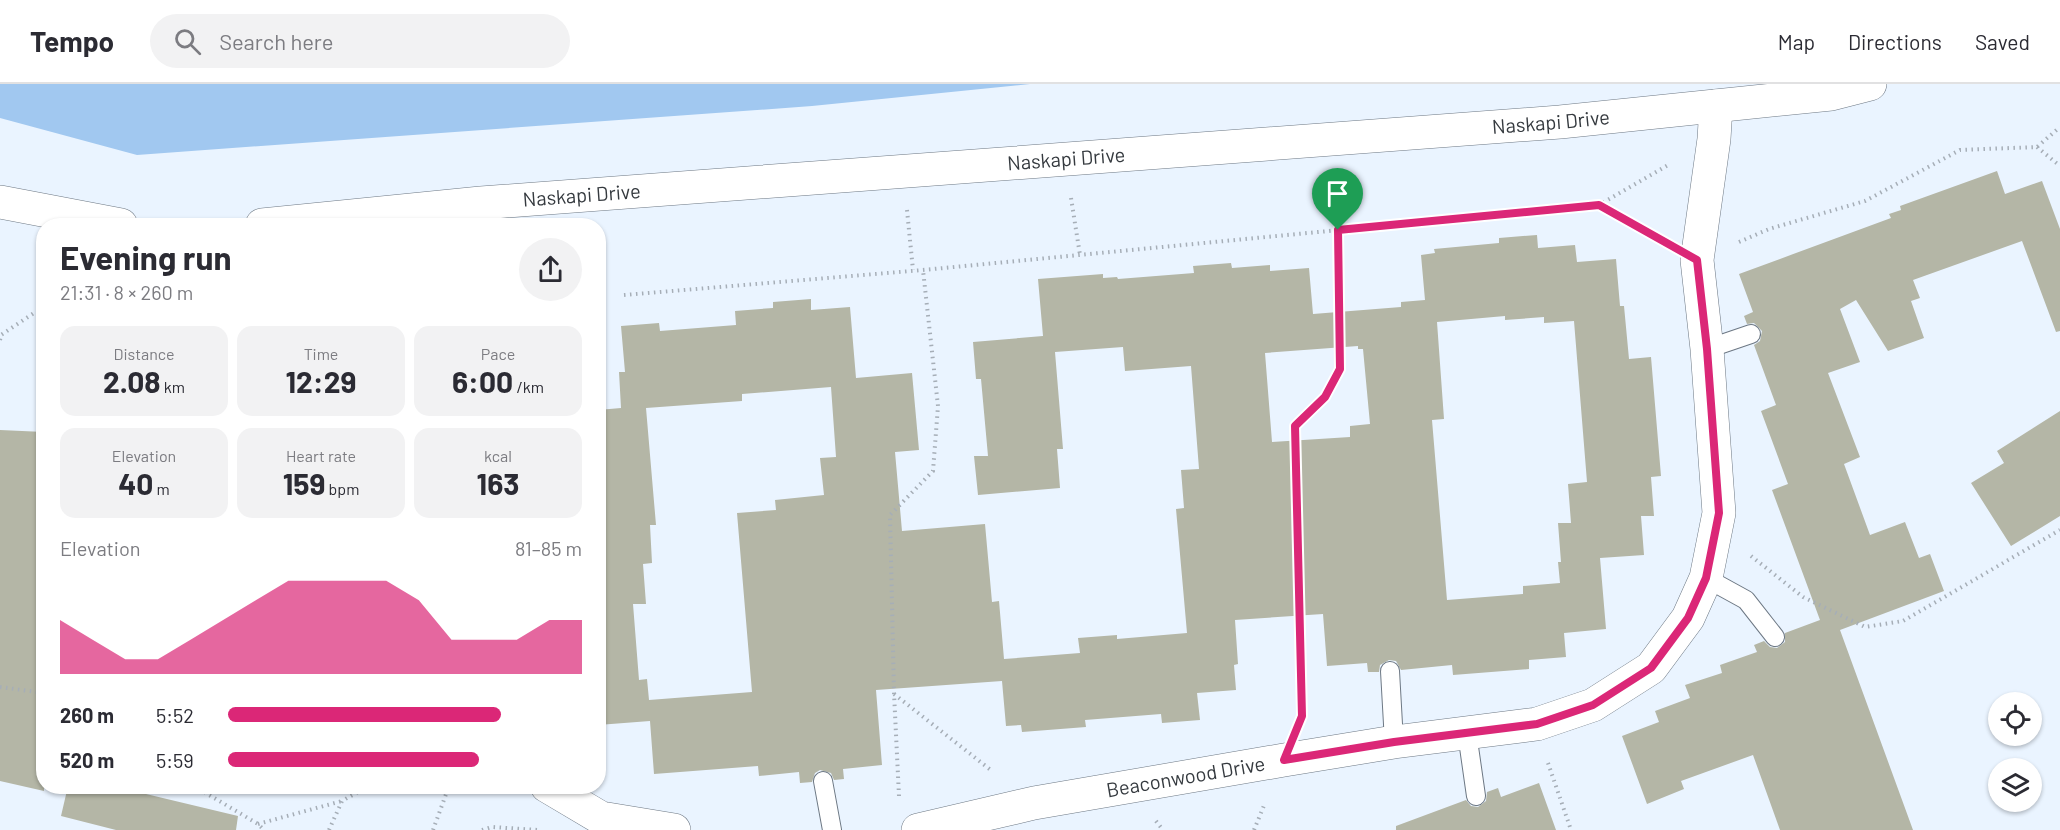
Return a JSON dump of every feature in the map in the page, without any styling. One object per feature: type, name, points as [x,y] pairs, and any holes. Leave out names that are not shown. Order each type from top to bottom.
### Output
[{"type":"street","name":"Naskapi Drive","points":[[480,218],[904,171],[1560,122],[1831,94],[1869,84]]},
{"type":"street","name":"Beaconwood Drive","points":[[918,830],[1034,804],[1284,760],[1394,742],[1537,724],[1593,705],[1651,668],[1688,618],[1706,578],[1719,513],[1707,349],[1697,260],[1716,106]]},
{"type":"street","points":[[0,202],[84,218]]},
{"type":"street","points":[[560,794],[601,818],[674,830]]},
{"type":"lane","points":[[1707,349],[1751,334]]},
{"type":"lane","points":[[1706,578],[1746,600],[1775,637]]},
{"type":"lane","points":[[1390,671],[1394,742]]},
{"type":"lane","points":[[1467,732],[1476,796]]},
{"type":"lane","points":[[823,781],[832,830]]},
{"type":"path","points":[[1599,205],[1697,260],[1769,229],[1865,201],[1960,150],[2037,147],[2060,127]]},
{"type":"path","points":[[624,295],[923,270],[1599,205],[1659,169],[1712,147]]},
{"type":"path","points":[[2037,147],[2060,166]]},
{"type":"path","points":[[1065,159],[1080,255]]},
{"type":"path","points":[[904,171],[913,270]]},
{"type":"path","points":[[1254,830],[1302,716],[1295,426],[1325,397],[1340,369],[1338,230]]},
{"type":"path","points":[[899,802],[890,514],[933,471],[938,406],[923,270]]},
{"type":"path","points":[[0,340],[1,335],[36,313]]},
{"type":"path","points":[[1748,554],[1803,597],[1864,627],[1903,621],[2060,530]]},
{"type":"path","points":[[0,687],[36,692]]},
{"type":"path","points":[[894,693],[1034,804]]},
{"type":"path","points":[[1537,724],[1549,768],[1571,830]]},
{"type":"path","points":[[207,794],[258,824],[264,830]]},
{"type":"path","points":[[258,824],[342,801],[354,794]]},
{"type":"path","points":[[433,830],[446,794]]},
{"type":"path","points":[[329,830],[342,801]]},
{"type":"path","points":[[482,830],[492,827],[546,830]]},
{"type":"shaded area","points":[[0,84],[1030,84],[812,106],[137,155],[0,118]]},
{"type":"building","points":[[1997,171],[2005,194],[2042,181],[2060,229],[2060,331],[2056,332],[2022,241],[1913,280],[1920,298],[1911,301],[1924,338],[1888,351],[1856,300],[1840,309],[1860,362],[1828,373],[1860,457],[1844,464],[1870,535],[1905,522],[1919,558],[1930,554],[1944,591],[1840,630],[1913,830],[1780,830],[1753,755],[1681,781],[1684,789],[1647,804],[1622,736],[1659,722],[1655,711],[1690,698],[1685,685],[1722,673],[1720,665],[1757,652],[1754,645],[1764,641],[1770,647],[1777,648],[1785,642],[1785,633],[1820,620],[1772,490],[1788,484],[1761,411],[1776,405],[1754,345],[1760,341],[1762,331],[1754,323],[1747,324],[1744,316],[1753,312],[1739,274],[1891,218],[1889,214],[1901,210],[1900,206]]},
{"type":"building","points":[[1537,235],[1538,248],[1575,245],[1577,262],[1616,259],[1620,306],[1624,306],[1629,359],[1651,357],[1661,476],[1651,477],[1654,516],[1641,516],[1644,555],[1600,558],[1606,629],[1564,633],[1566,657],[1529,660],[1529,669],[1453,675],[1452,665],[1401,670],[1396,661],[1389,660],[1380,665],[1379,672],[1368,672],[1367,663],[1327,666],[1323,614],[1235,620],[1238,664],[1234,665],[1236,690],[1197,693],[1200,720],[1162,723],[1161,714],[1085,720],[1086,727],[1022,732],[1021,725],[1006,726],[1002,681],[876,690],[882,765],[843,769],[844,779],[834,780],[831,773],[820,770],[815,773],[812,782],[800,783],[799,772],[759,776],[758,766],[654,774],[650,721],[606,724],[606,409],[621,408],[619,372],[625,372],[621,326],[659,323],[660,331],[736,325],[735,311],[773,308],[773,302],[811,299],[811,310],[850,307],[856,378],[912,373],[919,450],[895,452],[902,531],[985,524],[992,602],[999,601],[1004,659],[1080,653],[1078,638],[1117,635],[1117,639],[1187,633],[1176,509],[1184,508],[1181,470],[1199,469],[1191,366],[1125,371],[1123,347],[1055,352],[1063,449],[1057,449],[1060,488],[978,495],[974,456],[988,456],[981,379],[976,379],[973,342],[1043,336],[1038,279],[1103,274],[1103,278],[1117,277],[1118,279],[1194,273],[1193,266],[1231,263],[1232,268],[1270,265],[1270,271],[1309,268],[1313,314],[1401,307],[1401,302],[1425,300],[1421,255],[1435,253],[1434,249],[1499,243],[1499,238]],"holes":[[[1505,316],[1505,320],[1544,317],[1544,323],[1574,321],[1587,482],[1568,484],[1571,523],[1558,523],[1560,583],[1523,586],[1523,594],[1447,600],[1432,420],[1444,419],[1437,322]],[[1358,346],[1358,349],[1363,349],[1370,424],[1350,426],[1350,437],[1272,442],[1265,353]],[[831,387],[836,457],[820,458],[824,495],[775,500],[776,510],[737,513],[752,692],[649,700],[647,679],[639,680],[633,604],[646,604],[643,564],[652,563],[650,525],[656,525],[646,408],[742,401],[742,394]]]},
{"type":"building","points":[[2060,411],[2060,516],[2011,546],[1971,483],[2004,463],[1997,451]]},
{"type":"building","points":[[0,430],[36,432],[36,789],[0,781]]},
{"type":"building","points":[[1539,783],[1556,830],[1396,830],[1396,826],[1466,800],[1471,806],[1478,807],[1486,801],[1487,792],[1498,788],[1501,797]]},
{"type":"building","points":[[66,794],[146,794],[238,816],[236,830],[116,830],[61,816]]},
{"type":"route","points":[[1599,205],[1697,260],[1707,349],[1719,513],[1706,578],[1688,618],[1651,668],[1593,705],[1537,724],[1394,742],[1284,760],[1302,716],[1295,426],[1325,397],[1340,369],[1338,230],[1599,205]]}]
